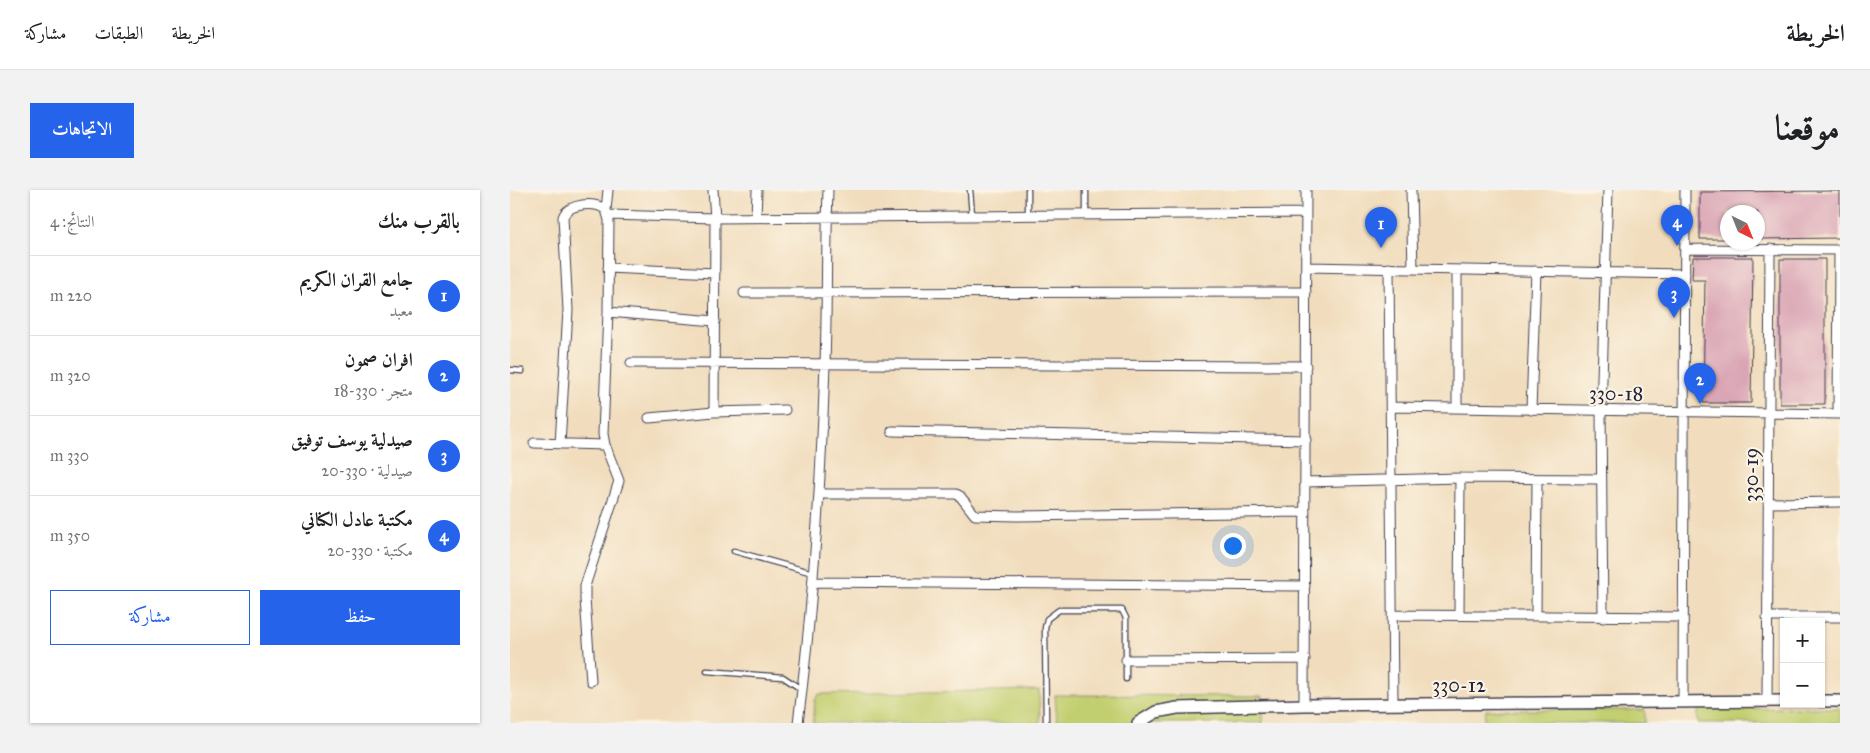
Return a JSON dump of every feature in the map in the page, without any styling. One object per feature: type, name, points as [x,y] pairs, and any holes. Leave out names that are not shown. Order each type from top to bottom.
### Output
[{"type":"street","points":[[591,680],[585,586],[619,481],[605,445],[603,423],[608,312],[608,190]]},
{"type":"street","points":[[713,190],[715,218],[714,412]]},
{"type":"street","points":[[756,217],[758,190]]},
{"type":"street","points":[[798,723],[813,577],[819,494],[825,364],[828,190]]},
{"type":"street","points":[[1304,705],[1306,190]]},
{"type":"street","points":[[1411,190],[1413,269]]},
{"type":"street","points":[[1603,618],[1601,411],[1608,190]]},
{"type":"street","points":[[1683,702],[1685,190]]},
{"type":"street","points":[[560,444],[568,310],[563,217],[567,209],[571,207],[597,205],[607,213],[715,218],[1306,214]]},
{"type":"street","points":[[1685,249],[1839,250],[1839,414]]},
{"type":"street","name":"330-19","points":[[1767,701],[1770,250]]},
{"type":"street","points":[[1306,267],[1685,274]]},
{"type":"street","points":[[608,268],[715,273]]},
{"type":"street","points":[[1389,268],[1392,704]]},
{"type":"street","points":[[1457,270],[1457,408]]},
{"type":"street","points":[[1531,410],[1536,271]]},
{"type":"street","points":[[744,293],[1306,292]]},
{"type":"street","points":[[608,312],[714,321]]},
{"type":"street","points":[[631,363],[1306,366]]},
{"type":"street","name":"330-18","points":[[1391,408],[1839,414]]},
{"type":"street","points":[[649,418],[714,412],[785,410]]},
{"type":"street","points":[[892,431],[1306,440]]},
{"type":"street","points":[[534,442],[605,445]]},
{"type":"street","points":[[1305,482],[1460,478],[1601,479]]},
{"type":"street","points":[[1459,615],[1460,478]]},
{"type":"street","points":[[1536,616],[1537,479]]},
{"type":"street","points":[[819,494],[956,494],[960,496],[975,515],[1305,512]]},
{"type":"street","points":[[1768,503],[1840,502]]},
{"type":"street","points":[[813,577],[1305,586]]},
{"type":"street","points":[[1392,614],[1683,618]]},
{"type":"street","points":[[1767,617],[1840,617]]},
{"type":"street","points":[[1126,660],[1305,659]]},
{"type":"street","name":"330-12","points":[[1138,723],[1156,712],[1170,709],[1304,705],[1780,701]]},
{"type":"street","points":[[1825,701],[1840,701]]},
{"type":"lane","points":[[970,190],[972,216]]},
{"type":"lane","points":[[1028,190],[1028,215]]},
{"type":"lane","points":[[1086,190],[1086,215]]},
{"type":"lane","points":[[510,370],[522,371]]},
{"type":"lane","points":[[734,551],[813,577]]},
{"type":"lane","points":[[1046,723],[1045,628],[1047,619],[1053,613],[1059,610],[1122,610],[1126,618],[1126,679]]},
{"type":"lane","points":[[707,671],[783,677],[802,690]]},
{"type":"green space","points":[[1039,690],[1040,723],[813,723],[815,700],[819,694]]},
{"type":"green space","points":[[1055,695],[1263,696],[1263,723],[1057,723]]},
{"type":"green space","points":[[1840,708],[1840,723],[1698,723],[1698,709]]},
{"type":"green space","points":[[1486,710],[1645,710],[1645,723],[1484,723]]},
{"type":"building","points":[[1840,191],[1840,238],[1765,239],[1765,205],[1720,205],[1720,239],[1700,239],[1700,192]]},
{"type":"building","points":[[1693,257],[1753,257],[1751,403],[1703,403],[1705,280],[1692,280]]},
{"type":"building","points":[[1780,259],[1825,259],[1825,404],[1780,404]]},
{"type":"place","name":"مكتبة عادل الكناني","points":[[1677,246]]},
{"type":"place","name":"جامع القران الكريم","points":[[1381,248]]},
{"type":"place","name":"صيدلية يوسف توفيق","points":[[1674,318]]},
{"type":"place","name":"افران صمون","points":[[1700,404]]}]
